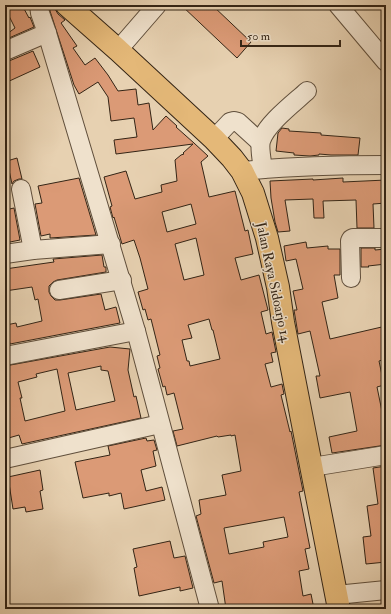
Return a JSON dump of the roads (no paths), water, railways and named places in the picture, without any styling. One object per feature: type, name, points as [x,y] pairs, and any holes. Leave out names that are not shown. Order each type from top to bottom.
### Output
[{"type":"main road","name":"Jalan Raya Sidoarjo 14","points":[[67,5],[214,139],[232,158],[253,170],[252,193],[267,238],[278,287],[286,338],[337,602]]},
{"type":"street","points":[[39,5],[40,13],[122,280],[210,609]]},
{"type":"street","points":[[118,50],[157,5]]},
{"type":"street","points":[[338,5],[386,62]]},
{"type":"street","points":[[5,51],[47,33]]},
{"type":"street","points":[[307,91],[276,119],[264,134],[260,142],[253,170],[318,166],[386,165]]},
{"type":"street","points":[[214,139],[230,122],[234,121],[238,122],[260,142]]},
{"type":"street","points":[[21,189],[33,250]]},
{"type":"street","points":[[351,278],[351,239],[386,238]]},
{"type":"street","points":[[5,254],[33,250],[111,244]]},
{"type":"street","points":[[59,290],[122,280]]},
{"type":"street","points":[[5,356],[136,331]]},
{"type":"street","points":[[5,459],[160,424]]},
{"type":"street","points":[[312,467],[386,456]]},
{"type":"street","points":[[337,602],[386,590]]}]
